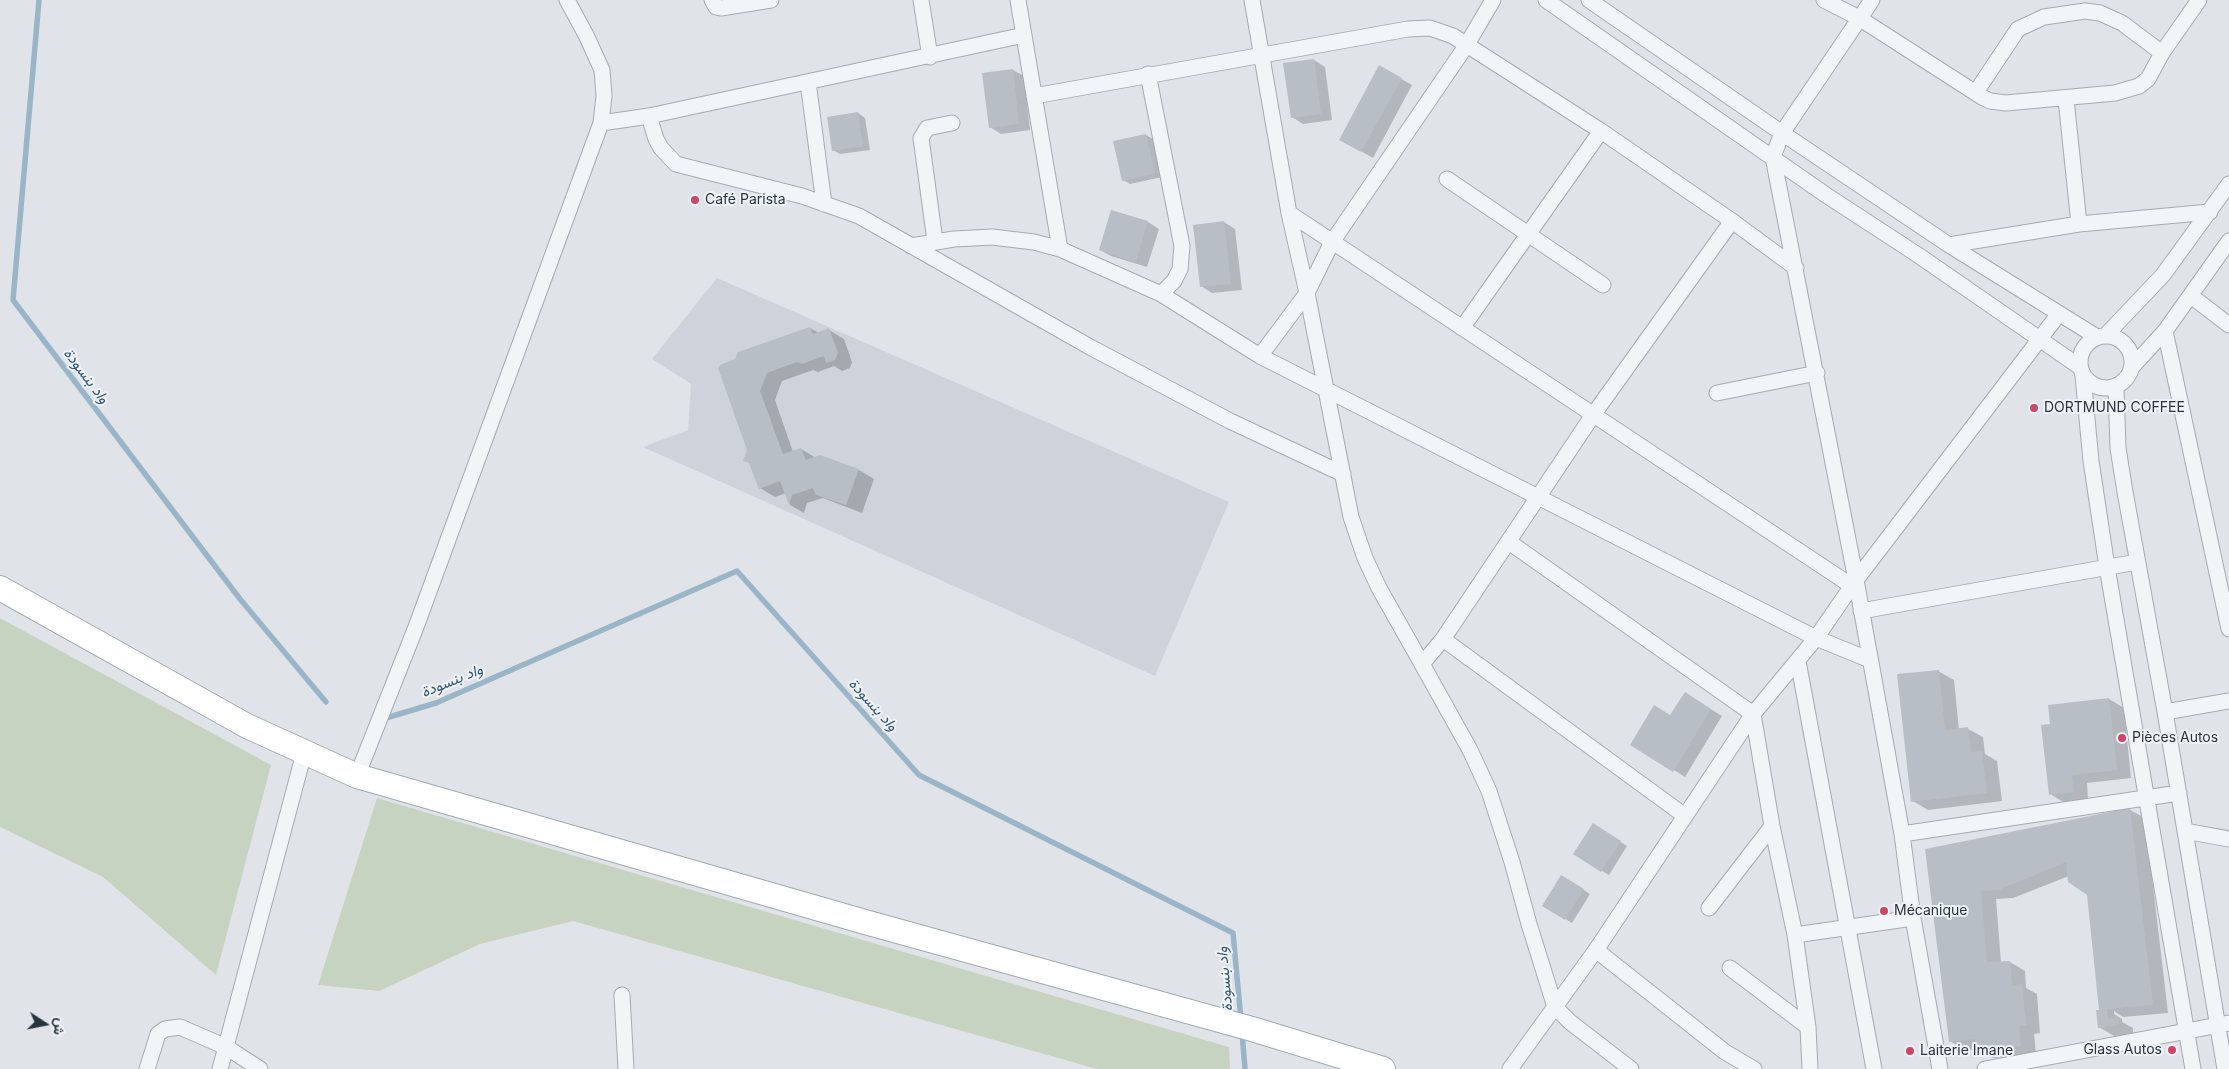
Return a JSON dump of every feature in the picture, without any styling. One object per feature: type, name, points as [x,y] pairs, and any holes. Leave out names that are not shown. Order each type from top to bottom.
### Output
[{"type":"main road","points":[[0,588],[247,726],[357,776],[856,920],[1252,1029],[1383,1069]]},
{"type":"street","points":[[357,776],[416,627],[601,123],[604,96],[602,70],[567,0]]},
{"type":"street","points":[[712,0],[716,7],[721,8],[771,0]]},
{"type":"street","points":[[921,0],[930,57]]},
{"type":"street","points":[[1018,0],[1060,249]]},
{"type":"street","points":[[1252,0],[1289,214],[1307,293],[1351,517],[1365,558],[1379,588],[1470,750],[1489,791],[1555,1007],[1570,1022],[1631,1069]]},
{"type":"street","points":[[1260,356],[1307,293],[1332,242],[1466,46],[1493,0]]},
{"type":"street","points":[[1546,0],[1826,195],[2038,338],[2082,371],[2090,383],[2098,387],[2107,389],[2116,387],[2124,382],[2133,366],[2165,330],[2191,296],[2229,241]]},
{"type":"street","points":[[1589,0],[1949,245],[2058,314],[2101,336],[2115,337],[2129,348],[2133,366]]},
{"type":"street","points":[[1824,0],[1859,18],[1990,101],[2006,103],[2115,93],[2139,86],[2148,79],[2162,53],[2198,0]]},
{"type":"street","points":[[1872,0],[1782,133],[1773,157],[1817,374],[1854,583],[1862,611],[1902,834],[1913,918],[1940,1069]]},
{"type":"street","points":[[1976,92],[2018,29],[2059,7],[2107,15],[2122,23],[2162,53]]},
{"type":"street","points":[[1034,96],[1148,74],[1263,56],[1418,28],[1430,28],[1444,32],[1600,131],[1732,221],[1796,268]]},
{"type":"street","points":[[601,123],[649,116],[930,57],[1024,35]]},
{"type":"street","points":[[1148,74],[1182,246],[1180,269],[1174,281],[1162,294]]},
{"type":"street","points":[[808,82],[824,204]]},
{"type":"street","points":[[2066,99],[2079,224]]},
{"type":"street","points":[[649,116],[656,139],[668,157],[676,164],[782,190],[859,216],[1090,347],[1230,421],[1343,474]]},
{"type":"street","points":[[935,242],[921,138],[927,128],[952,124]]},
{"type":"street","points":[[1462,328],[1600,131]]},
{"type":"street","points":[[1446,179],[1603,285]]},
{"type":"street","points":[[2194,1069],[2107,567],[2091,461],[2080,358],[2083,349],[2089,342],[2101,336],[2163,275],[2229,184]]},
{"type":"street","points":[[1949,245],[2079,224],[2210,212]]},
{"type":"street","points":[[1289,214],[1593,415],[1854,583]]},
{"type":"street","points":[[1422,664],[1443,639],[1593,415],[1732,221]]},
{"type":"street","points":[[911,246],[935,242],[1004,238],[1034,242],[1060,249],[1162,294],[1260,356],[1816,638],[1870,660]]},
{"type":"street","points":[[2191,296],[2229,326]]},
{"type":"street","points":[[1510,1069],[1596,950],[1753,714],[1816,638],[1854,583],[2058,314]]},
{"type":"street","points":[[2165,330],[2229,629]]},
{"type":"street","points":[[1717,393],[1817,374]]},
{"type":"street","points":[[2116,387],[2118,448],[2185,831],[2223,1024],[2225,1069]]},
{"type":"street","points":[[1508,542],[1753,714],[1772,826],[1795,935],[1808,1027],[1810,1069]]},
{"type":"street","points":[[1862,611],[2137,562]]},
{"type":"street","points":[[1443,639],[1685,816]]},
{"type":"street","points":[[1798,661],[1874,1069]]},
{"type":"street","points":[[2165,712],[2229,701]]},
{"type":"street","points":[[220,1069],[304,753]]},
{"type":"street","points":[[1902,834],[2179,793]]},
{"type":"street","points":[[1709,908],[1772,826]]},
{"type":"street","points":[[2185,831],[2229,839]]},
{"type":"street","points":[[1795,935],[1913,918]]},
{"type":"street","points":[[1596,950],[1725,1052],[1754,1069]]},
{"type":"street","points":[[1730,968],[1808,1027]]},
{"type":"street","points":[[622,994],[626,1069]]},
{"type":"street","points":[[1986,1069],[2223,1024]]},
{"type":"street","points":[[147,1069],[155,1039],[165,1029],[175,1027],[186,1028],[226,1047],[260,1069]]},
{"type":"shaded area","points":[[717,278],[1229,502],[1155,676],[643,447],[688,430],[691,384],[652,359]]},
{"type":"green space","points":[[0,618],[271,765],[216,975],[103,877],[0,827]]},
{"type":"green space","points":[[377,798],[1229,1047],[1230,1069],[1097,1069],[573,921],[480,944],[379,991],[318,985]]},
{"type":"building","points":[[1314,59],[1321,114],[1291,118],[1283,63]]},
{"type":"building","points":[[1379,65],[1402,78],[1361,152],[1339,140]]},
{"type":"building","points":[[1013,69],[1019,124],[989,128],[982,73]]},
{"type":"building","points":[[858,112],[863,146],[832,151],[827,117]]},
{"type":"building","points":[[1146,134],[1155,173],[1122,181],[1113,141]]},
{"type":"building","points":[[1111,210],[1148,221],[1136,262],[1099,250]]},
{"type":"building","points":[[1224,221],[1231,284],[1200,287],[1193,225]]},
{"type":"building","points":[[810,327],[813,334],[829,328],[838,353],[835,360],[826,363],[824,356],[802,364],[797,362],[767,373],[760,391],[783,454],[801,448],[806,460],[820,455],[859,469],[846,505],[816,495],[813,488],[792,495],[789,505],[780,481],[759,489],[749,463],[743,461],[747,450],[718,368],[720,365],[735,359],[738,352]]},
{"type":"building","points":[[1939,670],[1945,730],[1968,727],[1971,752],[1982,751],[1987,793],[1911,802],[1897,674]]},
{"type":"building","points":[[1685,692],[1711,709],[1673,772],[1630,745],[1654,705],[1670,715]]},
{"type":"building","points":[[2109,698],[2117,770],[2072,775],[2074,792],[2049,795],[2041,725],[2050,724],[2048,705]]},
{"type":"building","points":[[2130,808],[2153,1005],[2107,1009],[2108,1019],[2118,1018],[2119,1025],[2098,1028],[2096,1010],[2099,1010],[2087,895],[2068,882],[2066,862],[1998,890],[1981,891],[1987,962],[2010,961],[2012,985],[2022,984],[2026,1025],[2019,1026],[2021,1046],[1976,1050],[1975,1039],[1949,1042],[1925,849]]},
{"type":"building","points":[[1593,823],[1621,841],[1601,872],[1573,854]]},
{"type":"building","points":[[1561,875],[1584,889],[1565,920],[1542,906]]},
{"type":"waterway","name":"واد بنسودة","points":[[39,0],[13,300],[240,599],[326,702]]},
{"type":"waterway","name":"واد بنسودة","points":[[386,718],[436,703],[737,571],[919,775],[1233,933],[1241,1020]]},
{"type":"waterway","name":"واد بنسودة","points":[[1242,1032],[1245,1069]]},
{"type":"place","name":"Café Parista","points":[[695,200]]},
{"type":"place","name":"DORTMUND COFFEE","points":[[2034,408]]},
{"type":"place","name":"Pièces Autos","points":[[2122,738]]},
{"type":"place","name":"Mécanique","points":[[1884,911]]},
{"type":"place","name":"Glass Autos","points":[[2172,1050]]},
{"type":"place","name":"Laiterie Imane","points":[[1910,1051]]}]
